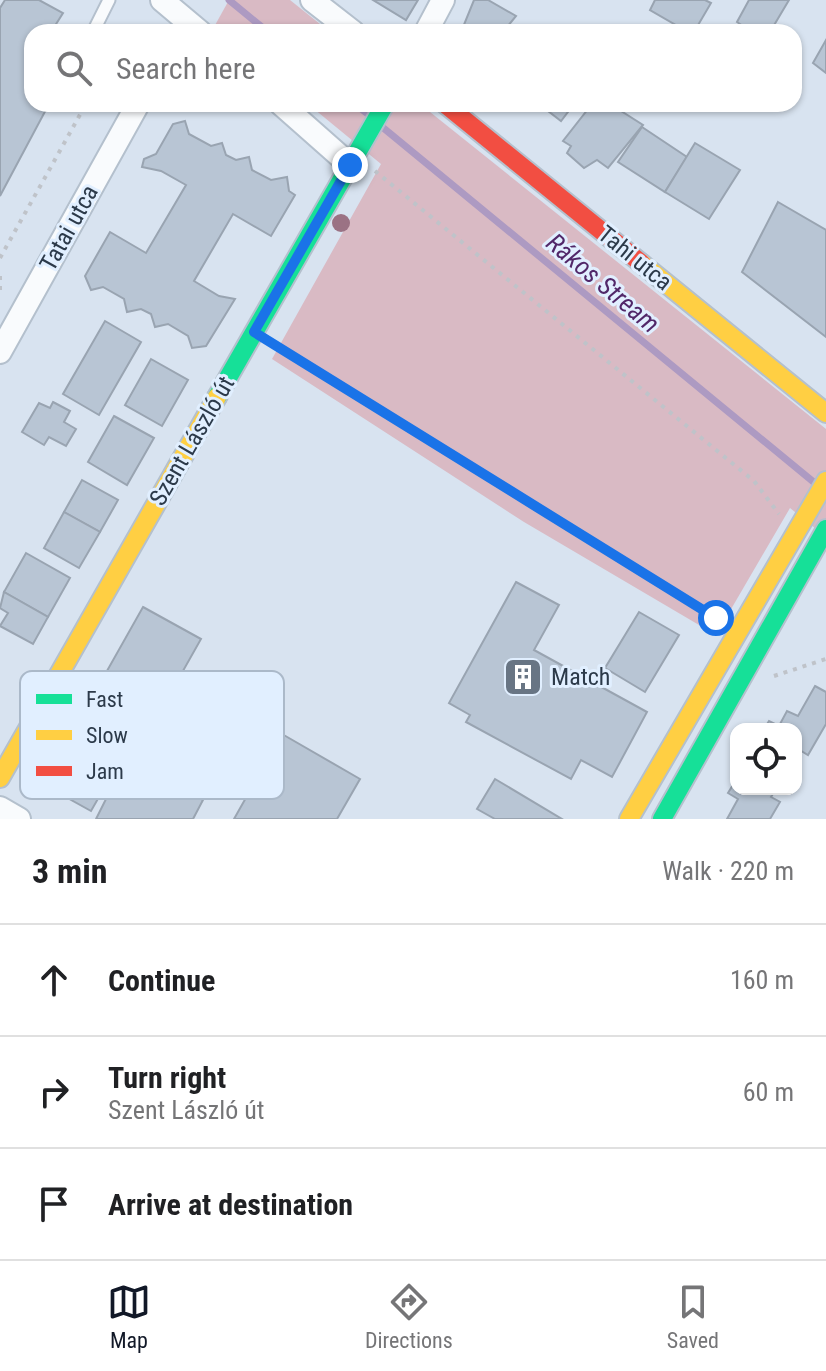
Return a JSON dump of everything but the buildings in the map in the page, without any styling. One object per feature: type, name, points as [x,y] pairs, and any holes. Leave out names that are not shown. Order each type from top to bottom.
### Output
[{"type":"street","points":[[162,0],[189,21]]},
{"type":"street","points":[[312,0],[343,24]]},
{"type":"street","points":[[430,24],[443,0]]},
{"type":"street","name":"Tatai utca","points":[[0,352],[134,112]]},
{"type":"street","points":[[291,112],[353,160]]},
{"type":"street","name":"Szent László út","points":[[61,671],[380,112]]},
{"type":"street","name":"Tahi utca","points":[[455,112],[826,413]]},
{"type":"street","points":[[629,819],[791,527],[826,481]]},
{"type":"street","points":[[662,819],[822,537]]},
{"type":"street","name":"Szent László út","points":[[0,778],[20,743]]},
{"type":"street","points":[[0,808],[19,819]]},
{"type":"lane","points":[[97,24],[109,0]]},
{"type":"path","points":[[0,258],[82,112]]},
{"type":"path","points":[[353,160],[754,481],[791,527]]},
{"type":"path","points":[[0,276],[0,292]]},
{"type":"path","points":[[254,332],[716,618]]},
{"type":"path","points":[[768,677],[826,659]]},
{"type":"shaded area","points":[[229,0],[290,0],[320,24],[216,24]]},
{"type":"shaded area","points":[[318,112],[430,112],[826,429],[826,537],[790,508],[716,635],[524,522],[272,359],[381,164]]},
{"type":"waterway","name":"Rákos Stream","points":[[229,0],[258,24]]},
{"type":"waterway","name":"Rákos Stream","points":[[365,112],[369,115]]},
{"type":"waterway","name":"Rákos Stream","points":[[381,126],[816,484]]},
{"type":"traffic: fast","points":[[217,397],[380,112]]},
{"type":"traffic: fast","points":[[662,819],[826,529]]},
{"type":"traffic: slow","points":[[641,263],[826,413]]},
{"type":"traffic: slow","points":[[61,671],[217,397]]},
{"type":"traffic: slow","points":[[629,819],[826,481]]},
{"type":"traffic: slow","points":[[0,778],[20,743]]},
{"type":"traffic: jam","points":[[455,112],[641,263]]},
{"type":"place","name":"Match","points":[[523,677]]},
{"type":"route","points":[[350,165],[254,332],[716,618]]}]
